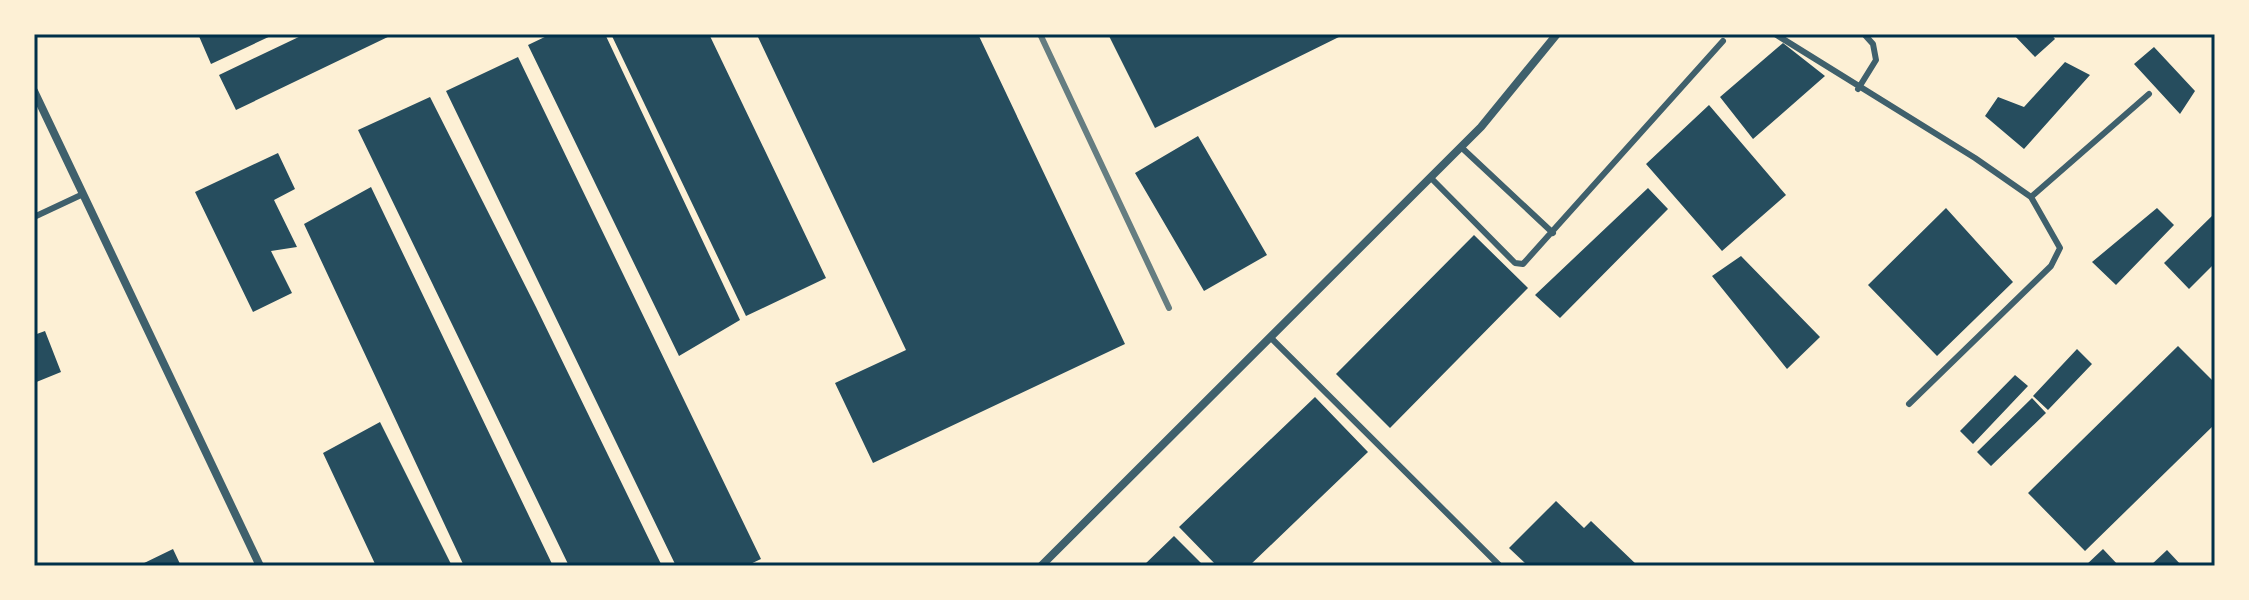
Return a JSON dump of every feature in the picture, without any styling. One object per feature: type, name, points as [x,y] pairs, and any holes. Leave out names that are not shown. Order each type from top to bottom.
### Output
[{"type":"street","points":[[1041,566],[1431,178],[1557,34]]},
{"type":"street","points":[[34,91],[260,566]]},
{"type":"lane","points":[[1775,34],[1858,89],[1975,158],[2031,197],[2060,248],[2051,266],[1909,404]]},
{"type":"lane","points":[[1858,89],[1876,60],[1873,44],[1864,34]]},
{"type":"lane","points":[[1431,178],[1515,263],[1523,264],[1723,41]]},
{"type":"lane","points":[[2031,197],[2149,94]]},
{"type":"lane","points":[[1461,147],[1553,233]]},
{"type":"lane","points":[[34,217],[81,195]]},
{"type":"lane","points":[[1270,337],[1500,566]]},
{"type":"building","points":[[198,34],[275,34],[211,64]]},
{"type":"building","points":[[305,34],[394,34],[236,110],[219,75]]},
{"type":"building","points":[[551,34],[605,34],[740,320],[679,356],[528,45]]},
{"type":"building","points":[[611,34],[709,34],[826,278],[746,316]]},
{"type":"building","points":[[764,34],[978,34],[1125,344],[873,463],[835,383],[906,350],[758,37]]},
{"type":"building","points":[[1108,34],[1345,34],[1155,128]]},
{"type":"building","points":[[2013,34],[2051,34],[2055,39],[2035,57]]},
{"type":"building","points":[[1783,43],[1825,76],[1753,139],[1720,97]]},
{"type":"building","points":[[2154,47],[2195,91],[2180,114],[2134,64]]},
{"type":"building","points":[[518,57],[761,559],[746,566],[676,566],[446,91]]},
{"type":"building","points":[[2065,62],[2090,75],[2024,149],[1985,116],[1998,97],[2024,107]]},
{"type":"building","points":[[430,97],[662,566],[569,566],[358,130]]},
{"type":"building","points":[[1709,105],[1786,195],[1722,251],[1646,164]]},
{"type":"building","points":[[1198,136],[1267,255],[1204,291],[1135,173]]},
{"type":"building","points":[[278,153],[295,189],[274,200],[297,247],[271,251],[292,293],[253,312],[195,192]]},
{"type":"building","points":[[371,187],[553,566],[464,566],[304,224]]},
{"type":"building","points":[[1648,188],[1668,209],[1560,318],[1535,295]]},
{"type":"building","points":[[1946,208],[2013,282],[1937,356],[1868,285]]},
{"type":"building","points":[[2157,208],[2174,225],[2116,285],[2092,262]]},
{"type":"building","points":[[2215,213],[2215,263],[2189,289],[2164,263]]},
{"type":"building","points":[[1474,235],[1528,288],[1390,428],[1336,374]]},
{"type":"building","points":[[1741,256],[1820,337],[1787,369],[1712,276]]},
{"type":"building","points":[[45,331],[61,372],[34,383],[34,335]]},
{"type":"building","points":[[2178,346],[2215,383],[2215,424],[2085,551],[2028,493]]},
{"type":"building","points":[[2077,349],[2092,364],[2048,410],[2033,396]]},
{"type":"building","points":[[2015,375],[2028,386],[1973,444],[1960,431]]},
{"type":"building","points":[[1315,397],[1368,452],[1249,566],[1217,566],[1179,527]]},
{"type":"building","points":[[2032,398],[2046,413],[1991,466],[1977,452]]},
{"type":"building","points":[[380,422],[452,566],[376,566],[323,453]]},
{"type":"building","points":[[1556,501],[1584,528],[1591,521],[1638,566],[1528,566],[1509,548]]},
{"type":"building","points":[[1174,536],[1204,566],[1143,566]]},
{"type":"building","points":[[173,549],[181,566],[138,566]]},
{"type":"building","points":[[2103,549],[2119,566],[2085,566]]},
{"type":"building","points":[[2167,550],[2182,566],[2150,566]]},
{"type":"railway","points":[[1040,34],[1169,308]]}]
